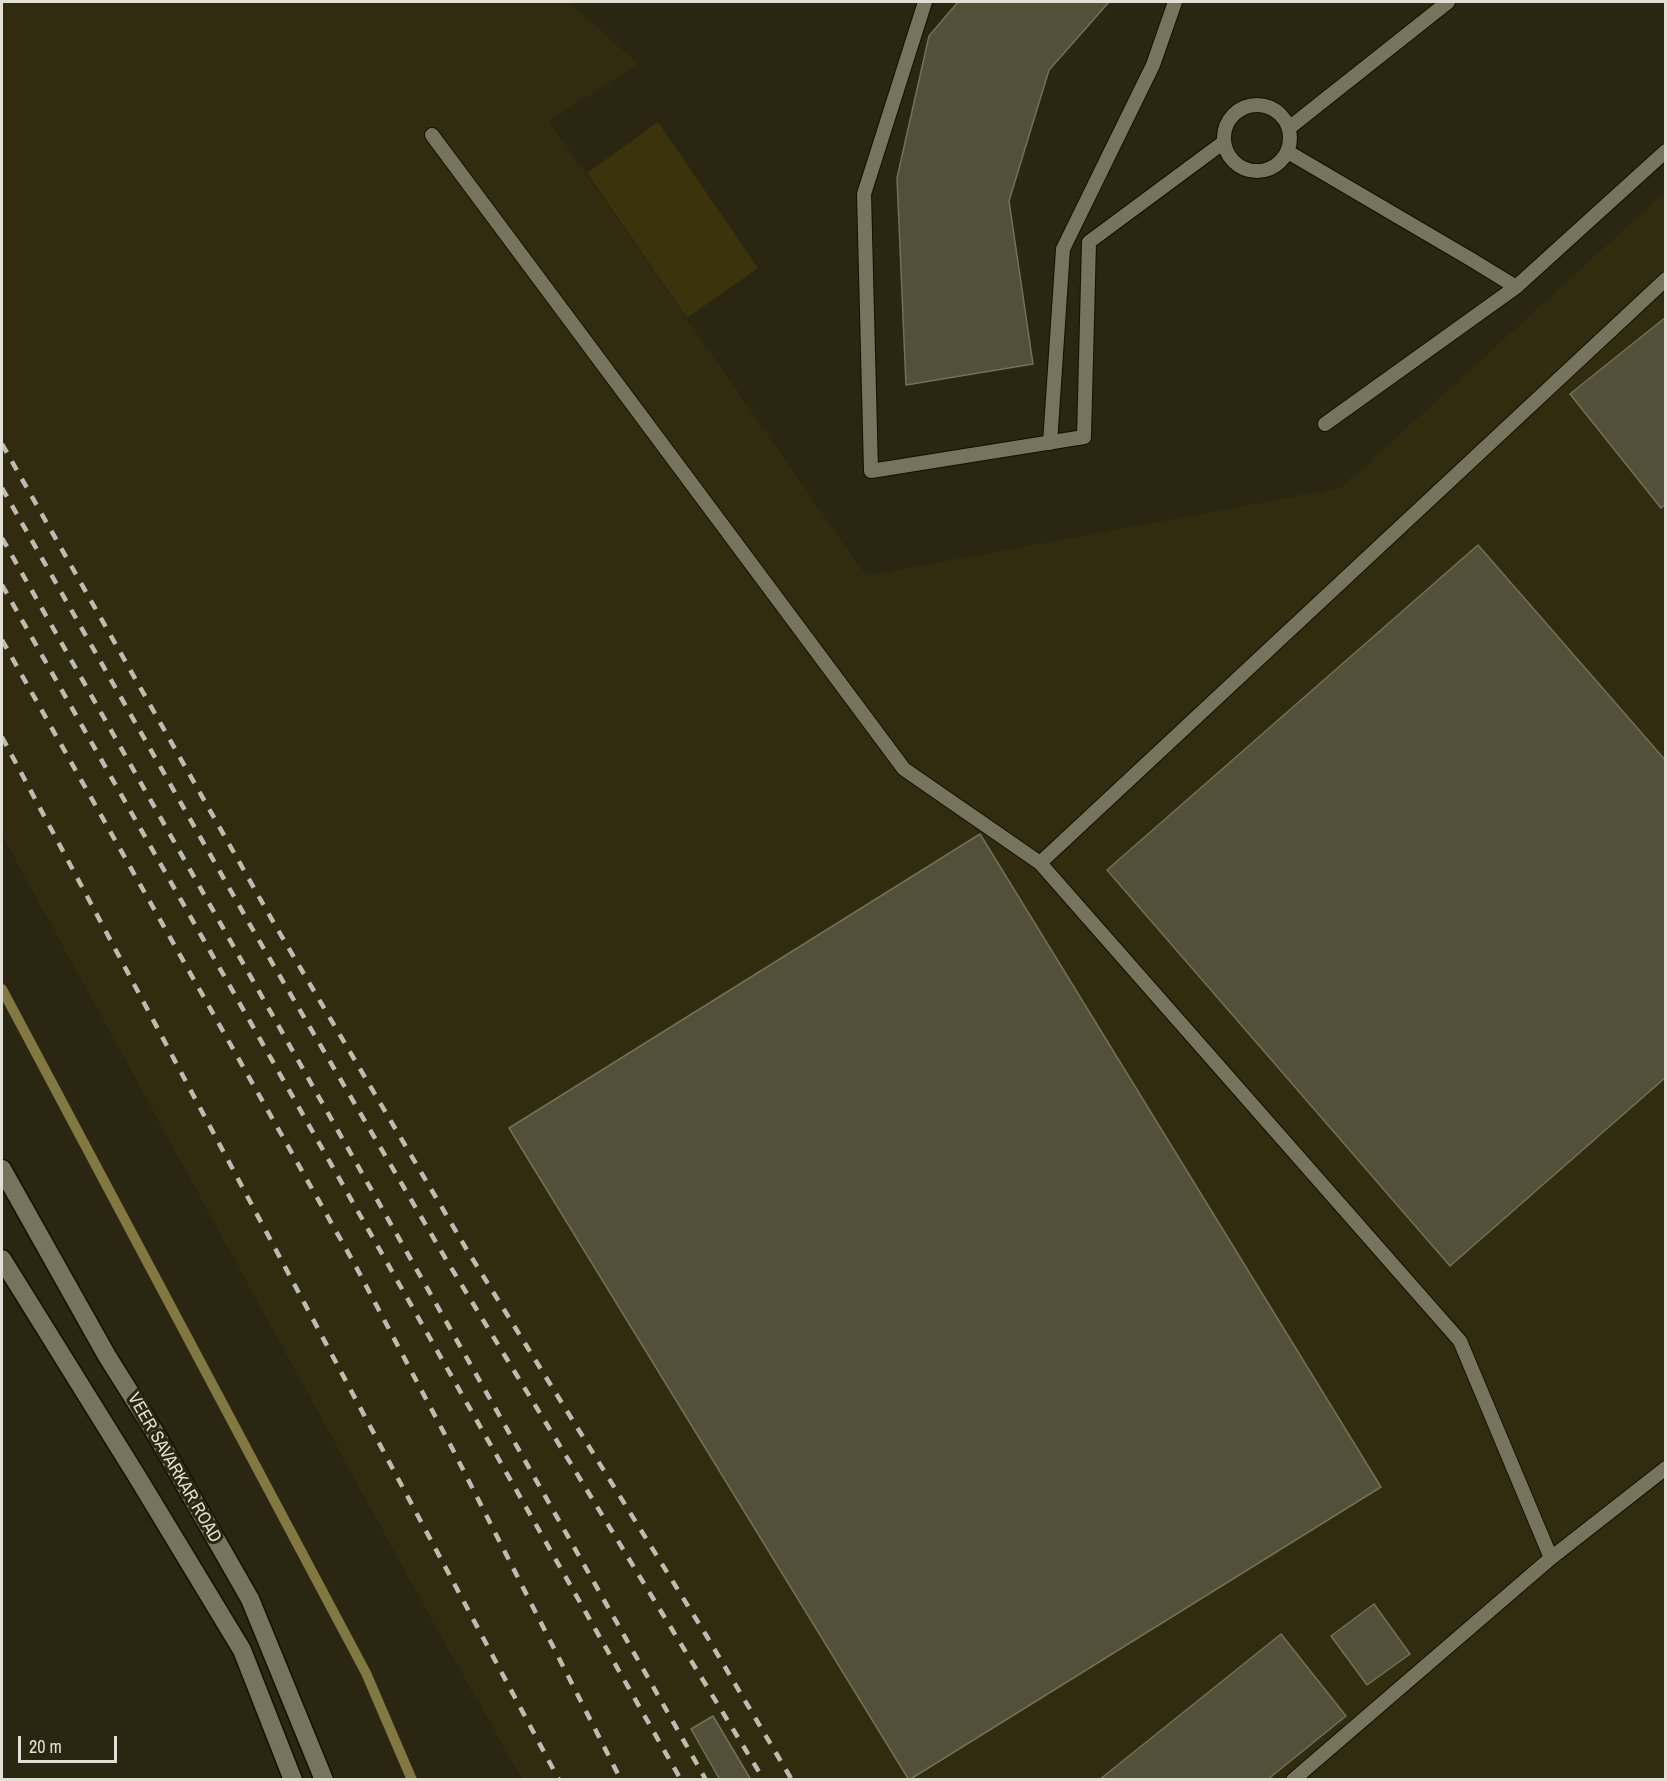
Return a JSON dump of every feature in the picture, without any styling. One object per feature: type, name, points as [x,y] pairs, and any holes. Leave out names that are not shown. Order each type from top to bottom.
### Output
[{"type":"street","name":"VEER SAVARKAR ROAD","points":[[2,1169],[107,1356],[154,1431],[250,1599],[324,1779]]},
{"type":"street","name":"VEER SAVARKAR ROAD","points":[[2,1259],[242,1650],[293,1779]]},
{"type":"lane","points":[[925,2],[864,194],[872,471],[1084,437],[1089,242],[1224,142]]},
{"type":"lane","points":[[1050,442],[1063,249],[1153,64],[1175,2]]},
{"type":"lane","points":[[1289,128],[1448,2]]},
{"type":"lane","points":[[1256,104],[1277,110],[1285,118],[1289,128],[1290,144],[1287,152],[1281,161],[1263,171],[1252,171],[1233,161],[1224,142],[1228,121],[1245,106],[1256,104]]},
{"type":"lane","points":[[432,135],[904,769],[1040,864],[1460,1341],[1551,1558]]},
{"type":"lane","points":[[1325,424],[1516,287],[1665,151]]},
{"type":"lane","points":[[1287,152],[1516,287]]},
{"type":"lane","points":[[1040,864],[1665,279]]},
{"type":"lane","points":[[1293,1779],[1551,1558],[1665,1468]]},
{"type":"shaded area","points":[[2,2],[569,2],[638,64],[549,121],[866,576],[1341,488],[1665,192],[1665,1779],[522,1779],[437,1629],[2,835]]},
{"type":"shaded area","points":[[658,122],[758,268],[687,318],[587,173]]},
{"type":"building","points":[[958,2],[1109,2],[1049,70],[1009,201],[1033,364],[906,385],[897,178],[929,36]]},
{"type":"building","points":[[1666,317],[1666,504],[1661,508],[1570,394]]},
{"type":"building","points":[[1478,545],[1666,761],[1666,1077],[1450,1266],[1107,870]]},
{"type":"building","points":[[980,834],[1381,1487],[909,1780],[509,1128]]},
{"type":"building","points":[[1374,1604],[1410,1654],[1367,1685],[1331,1636]]},
{"type":"building","points":[[1281,1634],[1346,1716],[1267,1780],[1099,1780]]},
{"type":"building","points":[[713,1716],[751,1780],[720,1780],[691,1729]]},
{"type":"waterway","points":[[2,989],[366,1673],[412,1780]]},
{"type":"railway","points":[[2,444],[275,925],[467,1250],[706,1635],[792,1780]]},
{"type":"railway","points":[[2,488],[257,937],[447,1261],[764,1780]]},
{"type":"railway","points":[[2,538],[706,1780]]},
{"type":"railway","points":[[2,585],[681,1780]]},
{"type":"railway","points":[[2,640],[354,1263],[452,1448],[621,1780]]},
{"type":"railway","points":[[2,737],[559,1780]]}]
